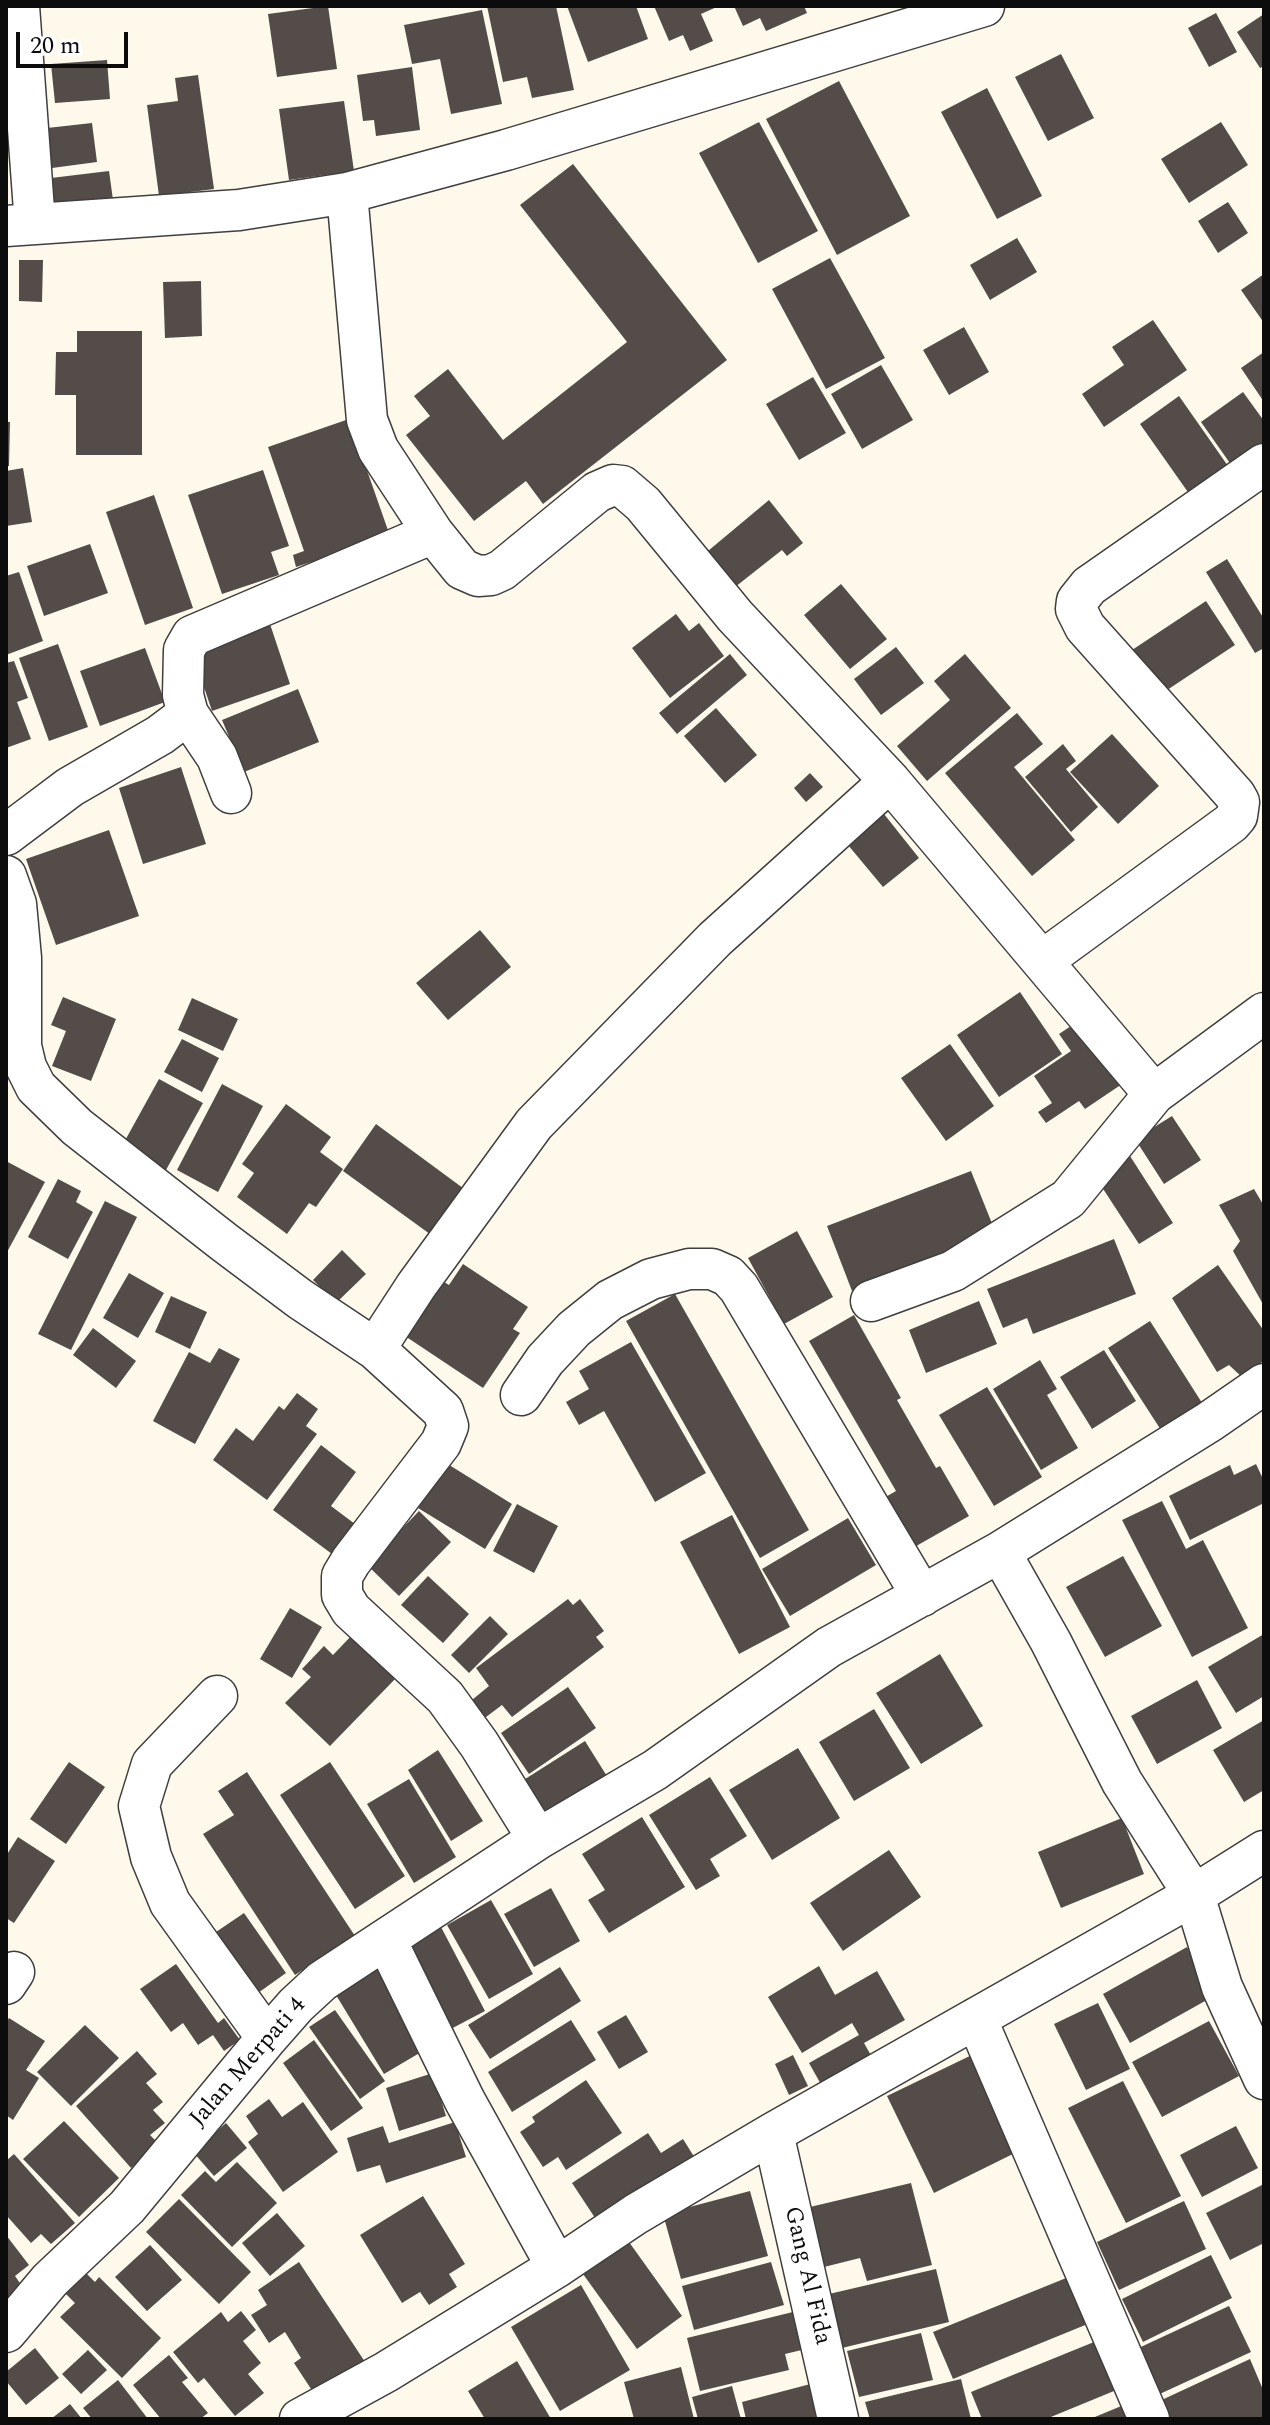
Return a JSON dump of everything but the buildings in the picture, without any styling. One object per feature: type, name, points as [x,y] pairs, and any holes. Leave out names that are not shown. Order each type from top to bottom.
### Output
[{"type":"street","points":[[19,6],[26,70],[20,225],[239,210],[347,193],[506,150],[984,6]]},
{"type":"street","points":[[347,193],[364,401],[369,428],[378,449],[433,533],[462,569],[478,576],[502,570],[597,492],[613,485],[622,486],[643,504],[735,616],[890,781],[1154,1094]]},
{"type":"street","points":[[1042,961],[1237,816],[1239,802],[1235,795],[1085,627],[1076,609],[1077,601],[1089,586],[1264,464]]},
{"type":"street","points":[[231,793],[217,757],[188,714],[183,695],[184,650],[192,636],[433,533]]},
{"type":"street","points":[[6,835],[70,787],[160,735],[188,714]]},
{"type":"street","points":[[375,1349],[416,1286],[534,1124],[715,939],[890,781]]},
{"type":"street","points":[[6,876],[16,904],[21,958],[21,1046],[26,1067],[36,1087],[77,1127],[224,1242],[300,1299],[375,1349],[443,1411],[448,1426],[441,1443],[347,1568],[340,1586],[351,1610],[445,1697],[479,1744],[538,1839]]},
{"type":"street","points":[[871,1301],[953,1271],[1068,1199],[1154,1094],[1264,1013]]},
{"type":"street","points":[[521,1395],[545,1360],[574,1329],[610,1300],[651,1279],[689,1269],[712,1269],[728,1276],[739,1288],[922,1596]]},
{"type":"street","name":"Jalan Merpati 4","points":[[6,2332],[50,2280],[127,2207],[267,2038],[322,1981],[538,1839],[655,1770],[829,1647],[1000,1552],[1264,1384]]},
{"type":"street","points":[[1000,1552],[1051,1642],[1122,1782],[1194,1895],[1222,1987],[1264,2079]]},
{"type":"street","points":[[217,1696],[152,1764],[139,1806],[151,1857],[170,1903],[267,2038]]},
{"type":"street","points":[[300,2419],[386,2372],[557,2267],[636,2214],[773,2133],[1194,1895],[1264,1851]]},
{"type":"street","points":[[386,1940],[465,2101],[557,2267]]},
{"type":"street","points":[[976,2018],[1149,2419]]},
{"type":"street","name":"Gang Al Fida","points":[[773,2133],[838,2419]]}]
